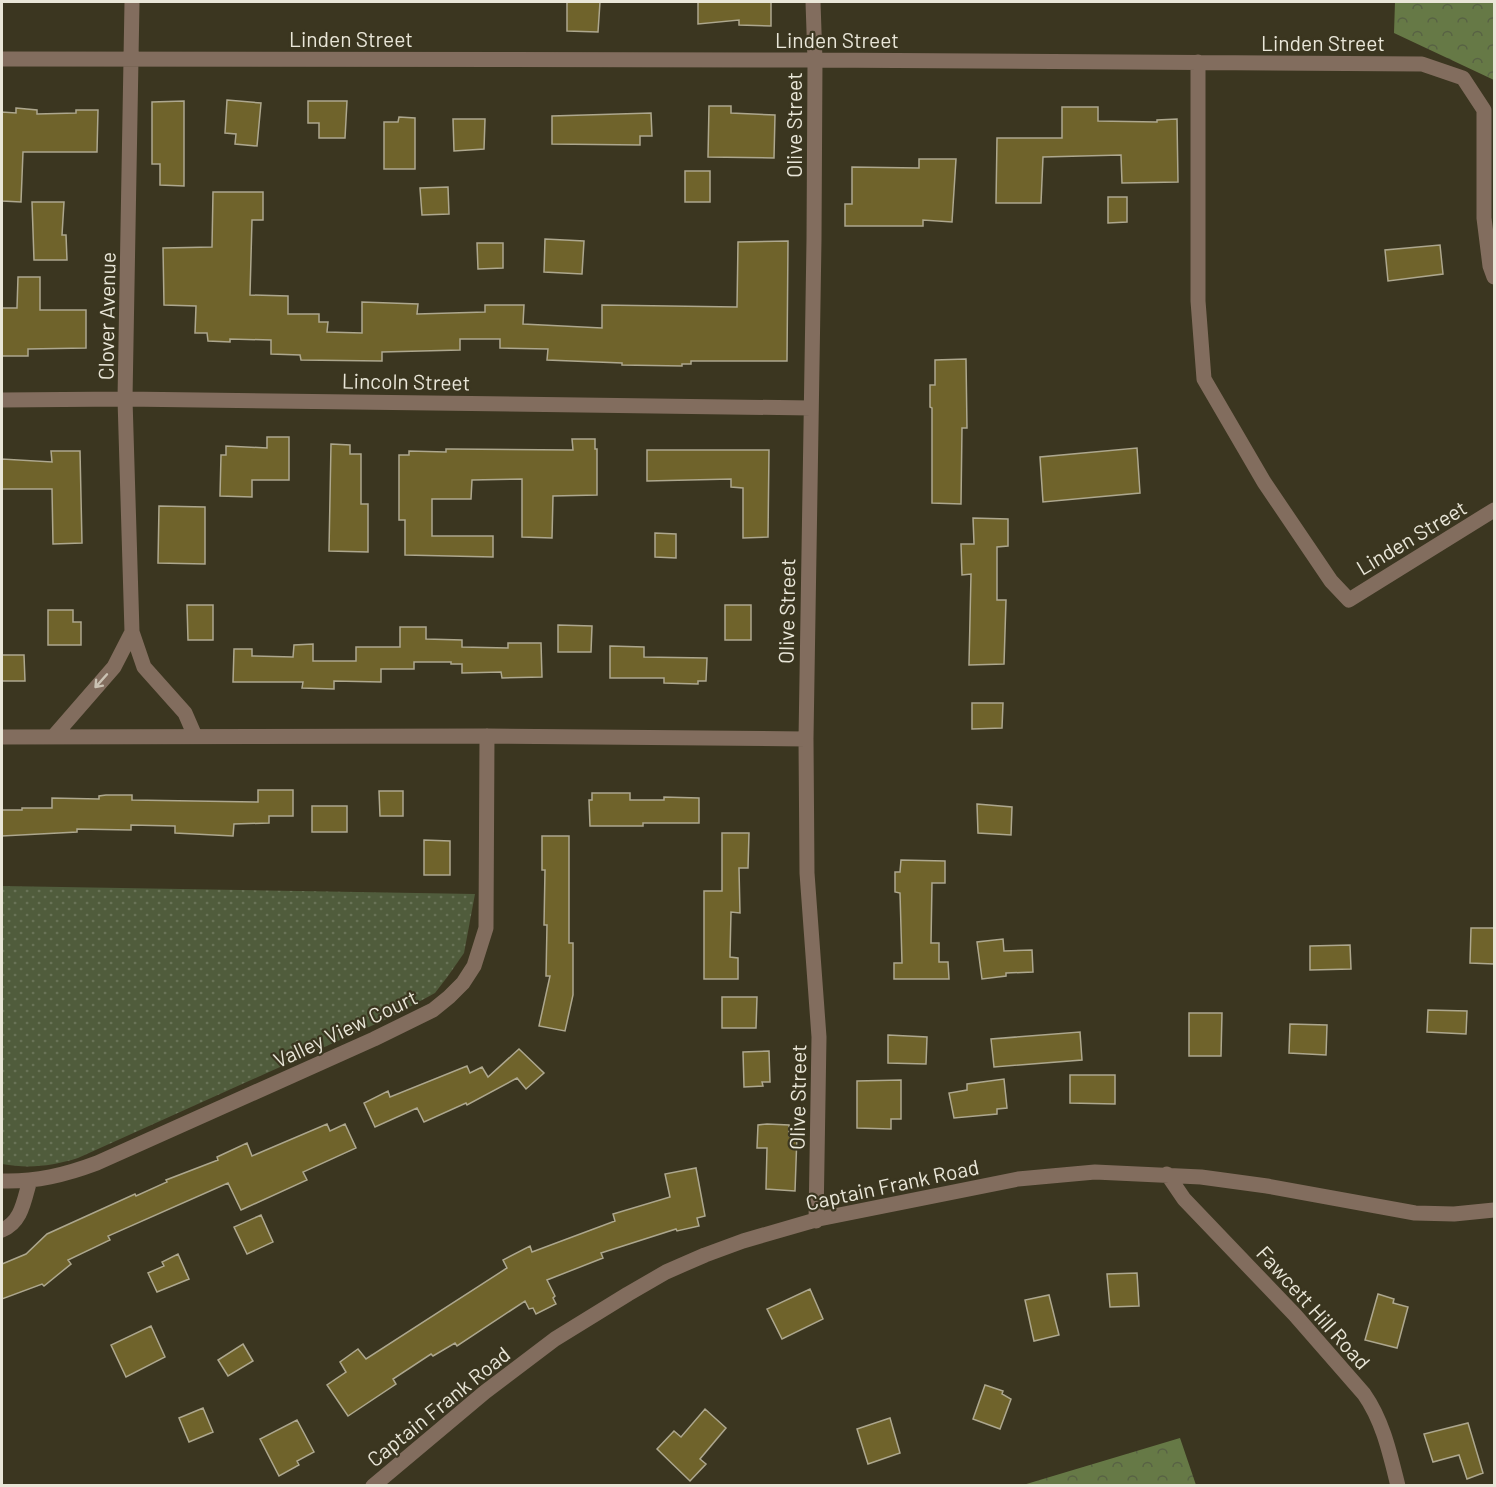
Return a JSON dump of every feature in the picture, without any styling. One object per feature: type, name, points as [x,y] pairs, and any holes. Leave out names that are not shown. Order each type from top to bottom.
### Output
[{"type":"street","name":"Clover Avenue","points":[[132,2],[125,399],[132,632]]},
{"type":"street","name":"Olive Street","points":[[813,2],[815,60],[806,739],[807,873],[819,1037],[816,1221]]},
{"type":"street","name":"Linden Street","points":[[2,59],[1422,63],[1463,78],[1484,110],[1484,218],[1490,266],[1494,277]]},
{"type":"street","name":"Linden Street","points":[[1198,62],[1198,301],[1204,379],[1264,482],[1331,581],[1349,600],[1494,510]]},
{"type":"street","name":"Lincoln Street","points":[[2,400],[125,399],[811,408]]},
{"type":"street","points":[[132,632],[144,668],[186,713],[195,736]]},
{"type":"street","points":[[54,736],[114,667],[132,632]]},
{"type":"street","points":[[2,737],[487,736],[806,739]]},
{"type":"street","name":"Valley View Court","points":[[2,1181],[46,1179],[97,1163],[374,1040],[433,1010],[449,998],[474,966],[486,928],[487,736]]},
{"type":"street","name":"Captain Frank Road","points":[[373,1485],[485,1392],[555,1339],[628,1294],[666,1272],[705,1255],[743,1241],[816,1221],[1018,1179],[1095,1172],[1167,1174],[1267,1186],[1415,1213],[1454,1214],[1494,1210]]},
{"type":"street","name":"Fawcett Hill Road","points":[[1167,1174],[1184,1199],[1294,1314],[1364,1394],[1388,1442],[1398,1485]]},
{"type":"street","points":[[2,1230],[11,1226],[20,1213],[30,1180]]},
{"type":"green space","points":[[1395,2],[1494,2],[1494,80],[1394,33]]},
{"type":"green space","points":[[2,886],[475,894],[464,953],[435,993],[391,1017],[78,1158],[50,1165],[22,1166],[2,1164]]},
{"type":"green space","points":[[1180,1438],[1196,1485],[1023,1485]]},
{"type":"building","points":[[567,2],[600,2],[598,32],[567,31]]},
{"type":"building","points":[[698,2],[771,2],[771,26],[739,25],[739,20],[698,24]]},
{"type":"building","points":[[227,100],[261,103],[257,146],[235,144],[236,134],[225,133]]},
{"type":"building","points":[[184,101],[184,186],[160,185],[160,164],[152,164],[152,102]]},
{"type":"building","points":[[308,101],[347,101],[345,138],[319,138],[319,123],[308,123]]},
{"type":"building","points":[[709,106],[731,106],[731,113],[775,115],[774,158],[708,157]]},
{"type":"building","points":[[1062,107],[1098,107],[1098,121],[1157,122],[1157,120],[1177,119],[1178,182],[1122,183],[1121,155],[1043,157],[1041,203],[996,203],[997,138],[1062,138]]},
{"type":"building","points":[[16,108],[37,110],[37,114],[98,110],[97,152],[23,152],[21,202],[2,201],[2,112],[16,113]]},
{"type":"building","points":[[651,113],[652,136],[640,136],[640,145],[552,144],[552,116]]},
{"type":"building","points":[[399,117],[415,118],[415,169],[384,169],[384,122],[398,122]]},
{"type":"building","points":[[453,119],[485,119],[484,149],[454,151]]},
{"type":"building","points":[[919,159],[956,159],[952,222],[923,220],[923,226],[845,226],[845,204],[852,204],[852,167],[919,168]]},
{"type":"building","points":[[685,171],[710,171],[710,202],[685,202]]},
{"type":"building","points":[[448,187],[449,214],[422,215],[420,188]]},
{"type":"building","points":[[213,192],[263,192],[263,220],[252,220],[250,295],[288,296],[288,314],[319,314],[319,322],[328,322],[327,332],[362,333],[362,302],[418,304],[417,314],[485,312],[485,305],[524,305],[523,324],[602,328],[602,305],[737,307],[738,242],[788,241],[787,361],[691,361],[691,364],[682,364],[682,366],[547,360],[548,349],[500,348],[500,339],[460,339],[460,350],[382,352],[382,361],[301,360],[300,355],[271,354],[271,340],[208,341],[207,333],[195,333],[196,306],[164,305],[163,248],[212,247]]},
{"type":"building","points":[[1108,197],[1127,197],[1127,222],[1108,223]]},
{"type":"building","points":[[32,202],[64,202],[62,235],[66,235],[67,260],[34,260]]},
{"type":"building","points":[[545,239],[584,241],[582,274],[544,272]]},
{"type":"building","points":[[477,243],[503,243],[503,268],[478,269]]},
{"type":"building","points":[[1440,245],[1443,274],[1388,281],[1385,250]]},
{"type":"building","points":[[18,277],[40,277],[40,310],[86,310],[86,348],[28,349],[28,356],[2,356],[2,308],[17,308]]},
{"type":"building","points":[[966,359],[967,428],[962,428],[961,504],[932,503],[930,385],[935,385],[935,360]]},
{"type":"building","points":[[267,437],[289,437],[289,480],[252,480],[252,497],[220,496],[221,455],[226,455],[226,446],[267,448]]},
{"type":"building","points":[[572,439],[595,439],[597,495],[553,496],[552,538],[522,537],[522,479],[472,480],[471,499],[432,499],[432,536],[493,536],[493,557],[405,555],[405,520],[399,520],[399,455],[409,455],[409,451],[446,452],[446,449],[573,450]]},
{"type":"building","points":[[331,444],[350,445],[350,454],[361,454],[361,504],[368,504],[368,552],[329,551]]},
{"type":"building","points":[[1137,448],[1140,493],[1043,502],[1040,457]]},
{"type":"building","points":[[647,450],[769,450],[768,537],[743,538],[743,488],[731,487],[731,479],[647,481]]},
{"type":"building","points":[[51,451],[80,451],[82,543],[53,544],[52,489],[2,489],[2,459],[52,462]]},
{"type":"building","points":[[159,506],[205,507],[205,564],[158,563]]},
{"type":"building","points":[[973,518],[1008,519],[1008,546],[997,547],[997,600],[1006,600],[1004,664],[969,665],[971,574],[962,575],[961,544],[974,544]]},
{"type":"building","points":[[655,533],[676,534],[676,558],[655,557]]},
{"type":"building","points":[[187,605],[213,605],[213,640],[188,640]]},
{"type":"building","points":[[725,605],[751,605],[751,640],[725,640]]},
{"type":"building","points":[[48,610],[73,610],[73,622],[81,622],[81,645],[48,645]]},
{"type":"building","points":[[558,625],[592,626],[591,652],[558,652]]},
{"type":"building","points":[[400,627],[426,627],[426,639],[462,640],[462,647],[508,648],[508,643],[541,643],[542,677],[502,678],[501,672],[462,673],[462,664],[451,664],[451,662],[414,662],[414,669],[381,669],[381,682],[334,681],[334,689],[302,688],[303,682],[233,682],[234,649],[252,649],[252,656],[293,657],[294,645],[313,644],[313,661],[356,661],[356,647],[400,647]]},
{"type":"building","points":[[610,646],[644,647],[644,657],[707,658],[706,681],[698,681],[698,684],[664,683],[664,678],[610,678]]},
{"type":"building","points":[[2,655],[24,655],[25,681],[2,681]]},
{"type":"building","points":[[972,703],[1003,703],[1002,728],[972,729]]},
{"type":"building","points":[[258,790],[293,790],[293,816],[269,816],[269,823],[234,824],[233,836],[175,833],[175,826],[131,825],[131,830],[77,829],[77,832],[2,836],[2,810],[52,808],[52,798],[99,799],[99,796],[106,795],[132,795],[132,800],[258,802]]},
{"type":"building","points":[[379,791],[403,791],[403,816],[380,816]]},
{"type":"building","points":[[592,793],[630,793],[630,800],[664,800],[664,797],[699,798],[699,823],[590,826],[589,800],[592,800]]},
{"type":"building","points":[[977,804],[1012,807],[1011,835],[978,833]]},
{"type":"building","points":[[312,806],[347,806],[347,832],[312,832]]},
{"type":"building","points":[[722,833],[749,833],[748,868],[739,868],[740,913],[731,912],[730,957],[738,958],[738,979],[704,979],[704,891],[722,891]]},
{"type":"building","points":[[542,836],[569,836],[569,943],[573,943],[573,995],[565,1031],[539,1026],[550,976],[546,976],[547,925],[544,925],[545,870],[542,870]]},
{"type":"building","points":[[424,840],[450,841],[450,875],[424,875]]},
{"type":"building","points":[[901,860],[945,861],[945,883],[932,883],[931,943],[939,943],[939,962],[948,962],[949,979],[894,979],[894,963],[902,963],[900,893],[895,892],[895,872],[900,872]]},
{"type":"building","points":[[1471,928],[1494,928],[1494,964],[1470,963]]},
{"type":"building","points":[[1003,939],[1004,951],[1032,950],[1033,972],[1006,973],[1006,976],[982,979],[977,942]]},
{"type":"building","points":[[1350,945],[1351,969],[1310,970],[1310,946]]},
{"type":"building","points":[[722,997],[757,997],[756,1028],[722,1028]]},
{"type":"building","points":[[1428,1010],[1467,1011],[1466,1034],[1427,1032]]},
{"type":"building","points":[[1189,1013],[1222,1013],[1221,1056],[1189,1056]]},
{"type":"building","points":[[1290,1024],[1327,1025],[1326,1055],[1289,1053]]},
{"type":"building","points":[[1080,1032],[1082,1060],[994,1067],[991,1039]]},
{"type":"building","points":[[888,1035],[927,1037],[926,1064],[888,1063]]},
{"type":"building","points":[[519,1049],[544,1073],[526,1089],[517,1078],[467,1105],[466,1103],[424,1122],[417,1108],[375,1127],[364,1103],[388,1091],[390,1097],[467,1066],[470,1073],[482,1067],[488,1077]]},
{"type":"building","points":[[769,1051],[770,1082],[762,1082],[763,1086],[744,1087],[743,1052]]},
{"type":"building","points":[[1070,1075],[1115,1075],[1115,1104],[1070,1103]]},
{"type":"building","points":[[1004,1079],[1007,1108],[997,1109],[997,1114],[954,1118],[949,1093],[967,1090],[967,1084]]},
{"type":"building","points":[[901,1080],[901,1119],[891,1119],[891,1129],[857,1128],[857,1081]]},
{"type":"building","points":[[327,1124],[330,1131],[345,1124],[356,1148],[303,1172],[307,1180],[241,1210],[228,1183],[108,1236],[110,1240],[68,1260],[71,1264],[44,1286],[42,1284],[2,1299],[2,1264],[26,1254],[47,1234],[167,1182],[166,1180],[218,1160],[217,1157],[247,1143],[252,1156]]},
{"type":"building","points":[[758,1125],[789,1125],[789,1136],[797,1135],[795,1191],[766,1189],[767,1148],[757,1148]]},
{"type":"building","points":[[696,1168],[705,1216],[697,1218],[699,1226],[677,1231],[676,1229],[601,1253],[603,1258],[547,1280],[555,1296],[553,1298],[556,1304],[536,1314],[533,1308],[529,1309],[525,1301],[457,1346],[455,1343],[433,1356],[431,1354],[393,1379],[396,1384],[348,1416],[327,1385],[346,1372],[340,1362],[358,1349],[366,1359],[507,1268],[503,1260],[530,1246],[532,1252],[615,1221],[613,1214],[670,1197],[665,1174]]},
{"type":"building","points":[[261,1215],[273,1242],[247,1254],[234,1227]]},
{"type":"building","points":[[178,1254],[189,1279],[157,1292],[148,1273],[164,1266],[162,1262]]},
{"type":"building","points":[[1137,1273],[1139,1306],[1110,1307],[1107,1274]]},
{"type":"building","points":[[810,1289],[823,1319],[782,1339],[767,1309]]},
{"type":"building","points":[[1378,1294],[1394,1299],[1393,1303],[1408,1307],[1397,1348],[1365,1340]]},
{"type":"building","points":[[1049,1295],[1059,1335],[1034,1341],[1025,1300]]},
{"type":"building","points":[[151,1326],[165,1357],[126,1377],[111,1345]]},
{"type":"building","points":[[243,1344],[253,1361],[228,1376],[218,1360]]},
{"type":"building","points":[[985,1385],[1003,1391],[1002,1394],[1011,1399],[1000,1429],[973,1419]]},
{"type":"building","points":[[203,1408],[213,1432],[189,1442],[179,1418]]},
{"type":"building","points":[[705,1409],[726,1428],[700,1459],[706,1464],[690,1481],[657,1449],[674,1431],[681,1437]]},
{"type":"building","points":[[890,1418],[900,1453],[868,1464],[857,1429]]},
{"type":"building","points":[[297,1420],[314,1452],[297,1461],[299,1465],[279,1476],[260,1439]]},
{"type":"building","points":[[1468,1423],[1483,1473],[1467,1479],[1459,1455],[1433,1462],[1424,1434]]}]
